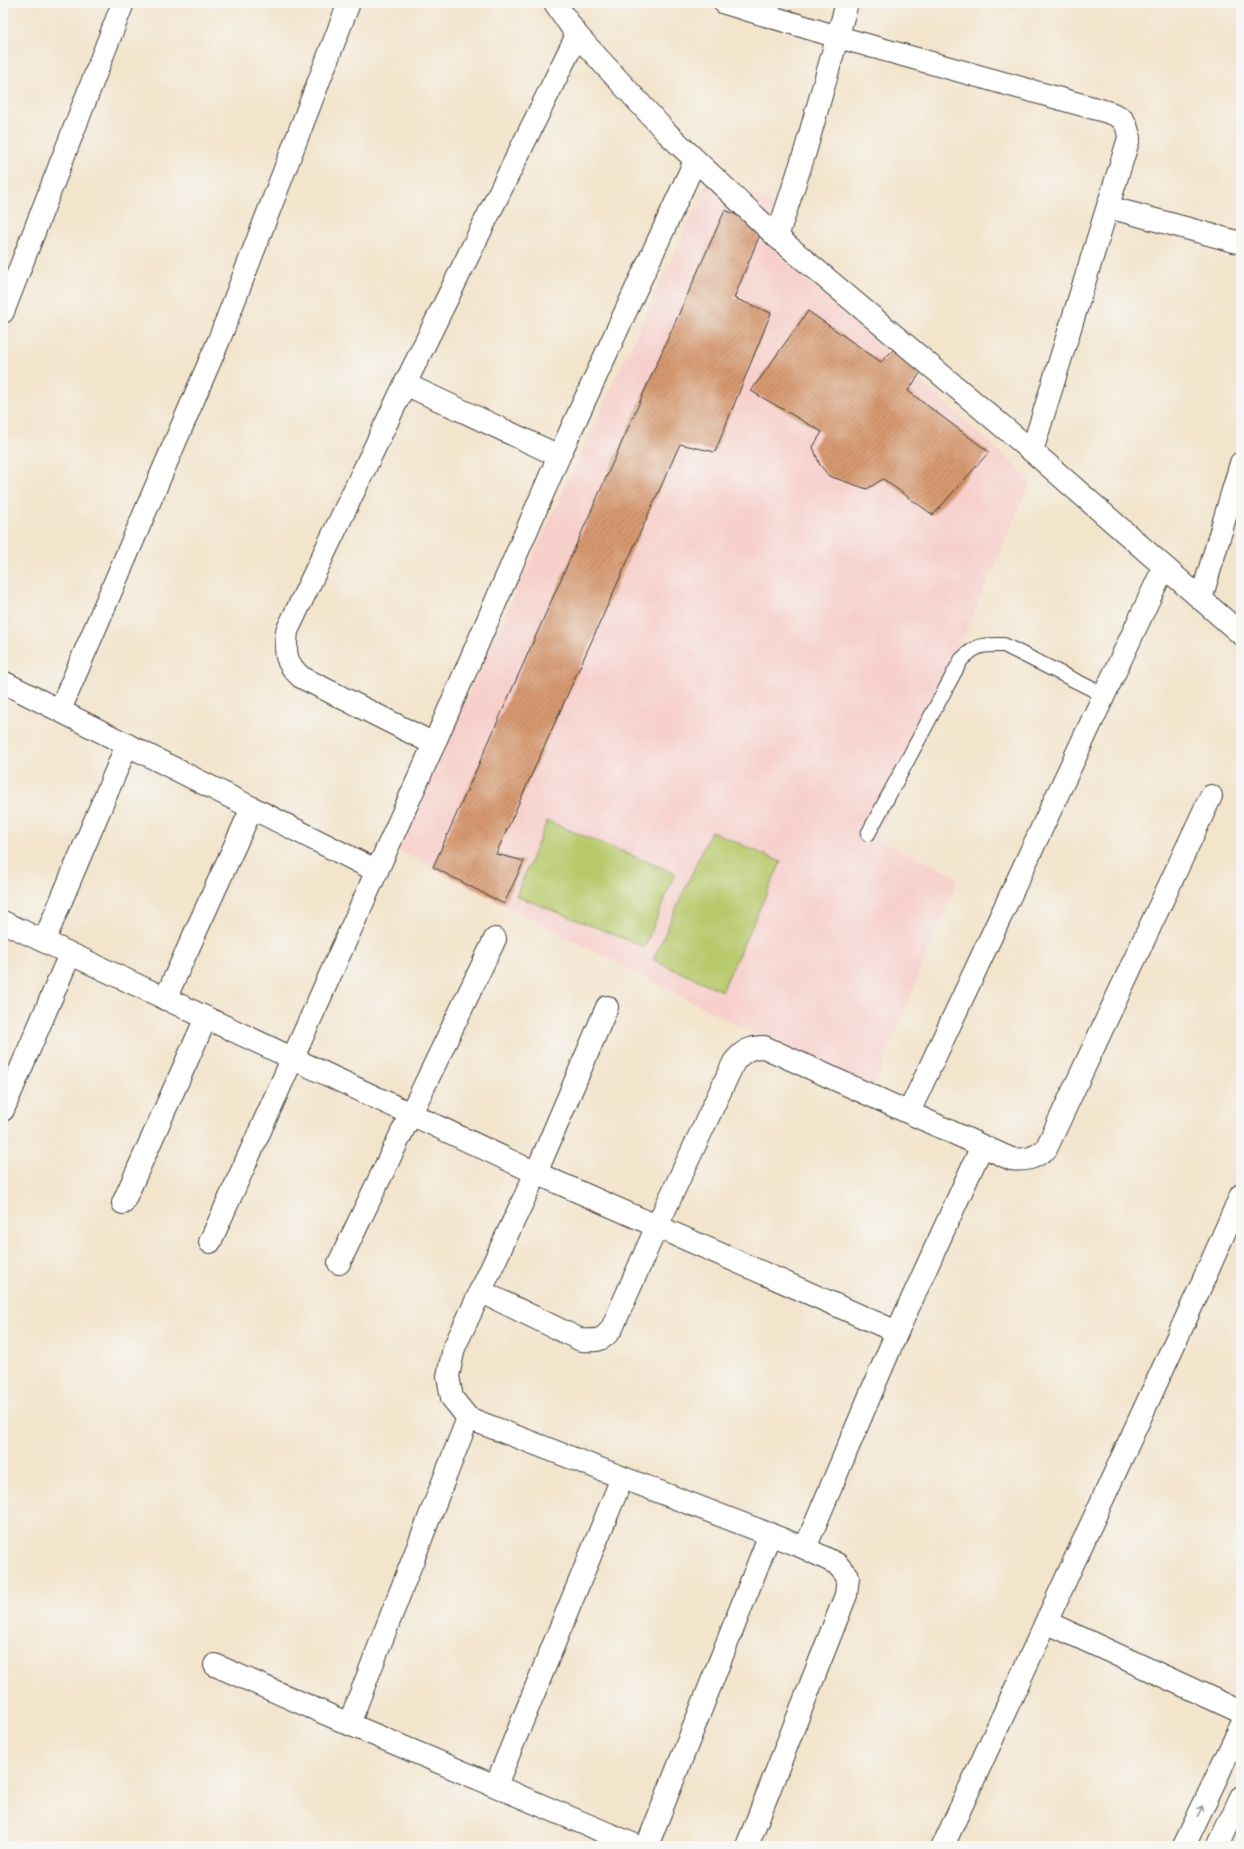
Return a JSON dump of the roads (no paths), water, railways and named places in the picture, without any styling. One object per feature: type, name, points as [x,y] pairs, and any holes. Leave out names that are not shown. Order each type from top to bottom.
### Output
[{"type":"street","points":[[3,312],[123,3]]},
{"type":"street","points":[[60,710],[219,340],[349,3]]},
{"type":"street","points":[[555,3],[577,35],[667,133],[777,237],[1032,451],[1241,634]]},
{"type":"street","points":[[725,3],[838,37],[1118,115],[1128,125],[1129,138],[1032,451]]},
{"type":"street","points":[[777,237],[805,152],[847,3]]},
{"type":"street","points":[[434,744],[301,677],[290,667],[285,651],[287,631],[405,384],[577,35]]},
{"type":"street","points":[[210,1242],[434,744],[559,456],[695,161]]},
{"type":"street","points":[[1108,207],[1241,243]]},
{"type":"street","points":[[405,384],[559,456]]},
{"type":"street","points":[[1201,599],[1241,463]]},
{"type":"street","points":[[909,1112],[1164,567]]},
{"type":"street","points":[[4,687],[60,710],[377,871]]},
{"type":"street","points":[[44,941],[127,744]]},
{"type":"street","points":[[480,1291],[581,1340],[593,1341],[605,1337],[612,1328],[657,1226],[734,1062],[742,1052],[753,1047],[764,1047],[1011,1159],[1023,1161],[1034,1158],[1046,1148],[1211,796]]},
{"type":"street","points":[[165,998],[252,808]]},
{"type":"street","points":[[3,922],[536,1173],[897,1332]]},
{"type":"street","points":[[339,1263],[495,939]]},
{"type":"street","points":[[3,1110],[70,954]]},
{"type":"street","points":[[607,1007],[536,1173],[454,1348],[448,1376],[452,1398],[468,1418],[805,1548],[838,1564],[848,1577],[846,1596],[747,1846]]},
{"type":"street","points":[[123,1203],[206,1018]]},
{"type":"street","points":[[805,1548],[897,1332],[982,1146]]},
{"type":"street","points":[[943,1846],[1197,1296],[1241,1195]]},
{"type":"street","points":[[349,1724],[468,1418]]},
{"type":"street","points":[[496,1785],[622,1478]]},
{"type":"street","points":[[647,1846],[770,1534]]},
{"type":"street","points":[[1046,1622],[1241,1712]]},
{"type":"street","points":[[215,1665],[349,1724],[637,1846]]},
{"type":"street","points":[[1184,1846],[1241,1726]]},
{"type":"street","points":[[1218,1846],[1241,1797]]},
{"type":"lane","points":[[868,834],[961,660],[973,648],[987,645],[1004,645],[1104,695]]}]
